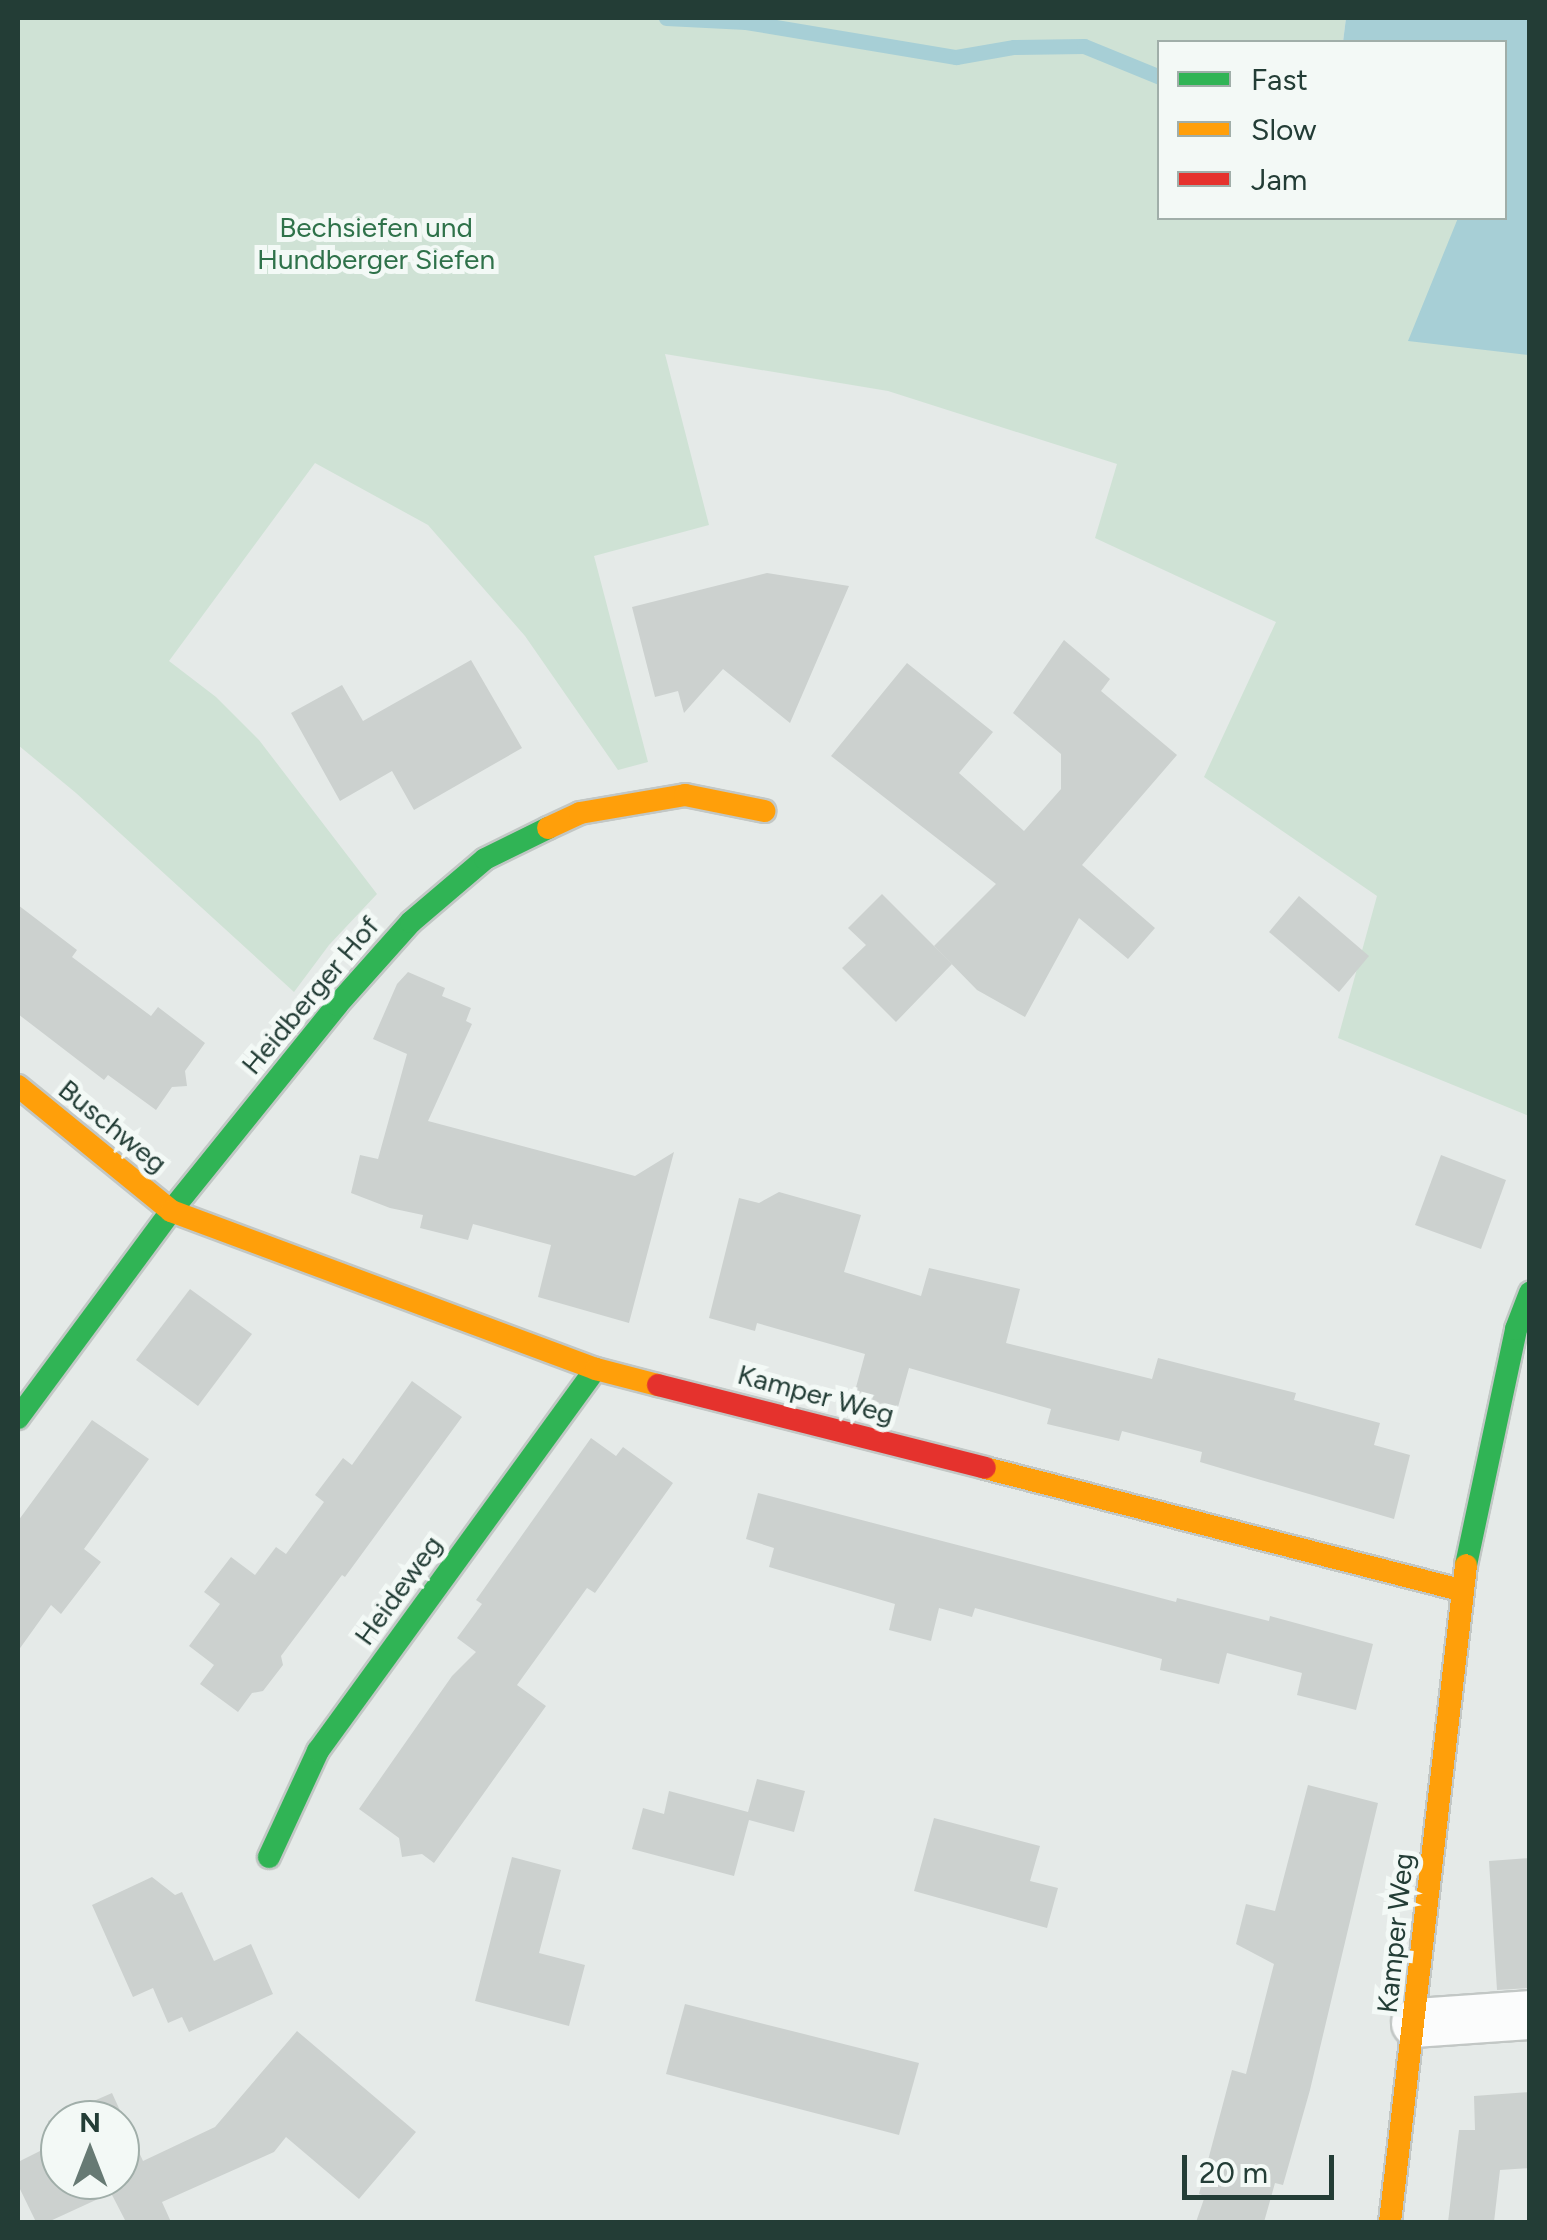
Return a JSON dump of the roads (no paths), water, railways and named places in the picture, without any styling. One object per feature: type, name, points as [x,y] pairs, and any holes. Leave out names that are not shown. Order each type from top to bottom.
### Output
[{"type":"street","name":"Heidberger Hof","points":[[18,1418],[170,1211],[399,936],[484,859],[580,813],[686,795],[764,811]]},
{"type":"street","name":"Buschweg","points":[[18,1086],[170,1211]]},
{"type":"street","name":"Kamper Weg","points":[[170,1211],[596,1369],[1461,1590]]},
{"type":"street","name":"Kamper Weg","points":[[1390,2222],[1416,2023],[1461,1590],[1516,1329],[1530,1293]]},
{"type":"street","name":"Heideweg","points":[[269,1857],[318,1751],[596,1369]]},
{"type":"street","points":[[1416,2023],[1530,2015]]},
{"type":"water","points":[[1346,18],[1529,18],[1529,355],[1408,341],[1457,220],[1507,220],[1507,40],[1343,40]]},
{"type":"waterway","points":[[666,18],[746,22],[956,57],[1014,47],[1084,46],[1157,76]]},
{"type":"park label","name":"Bechsiefen und Hundberger Siefen","points":[[376,243]]}]
